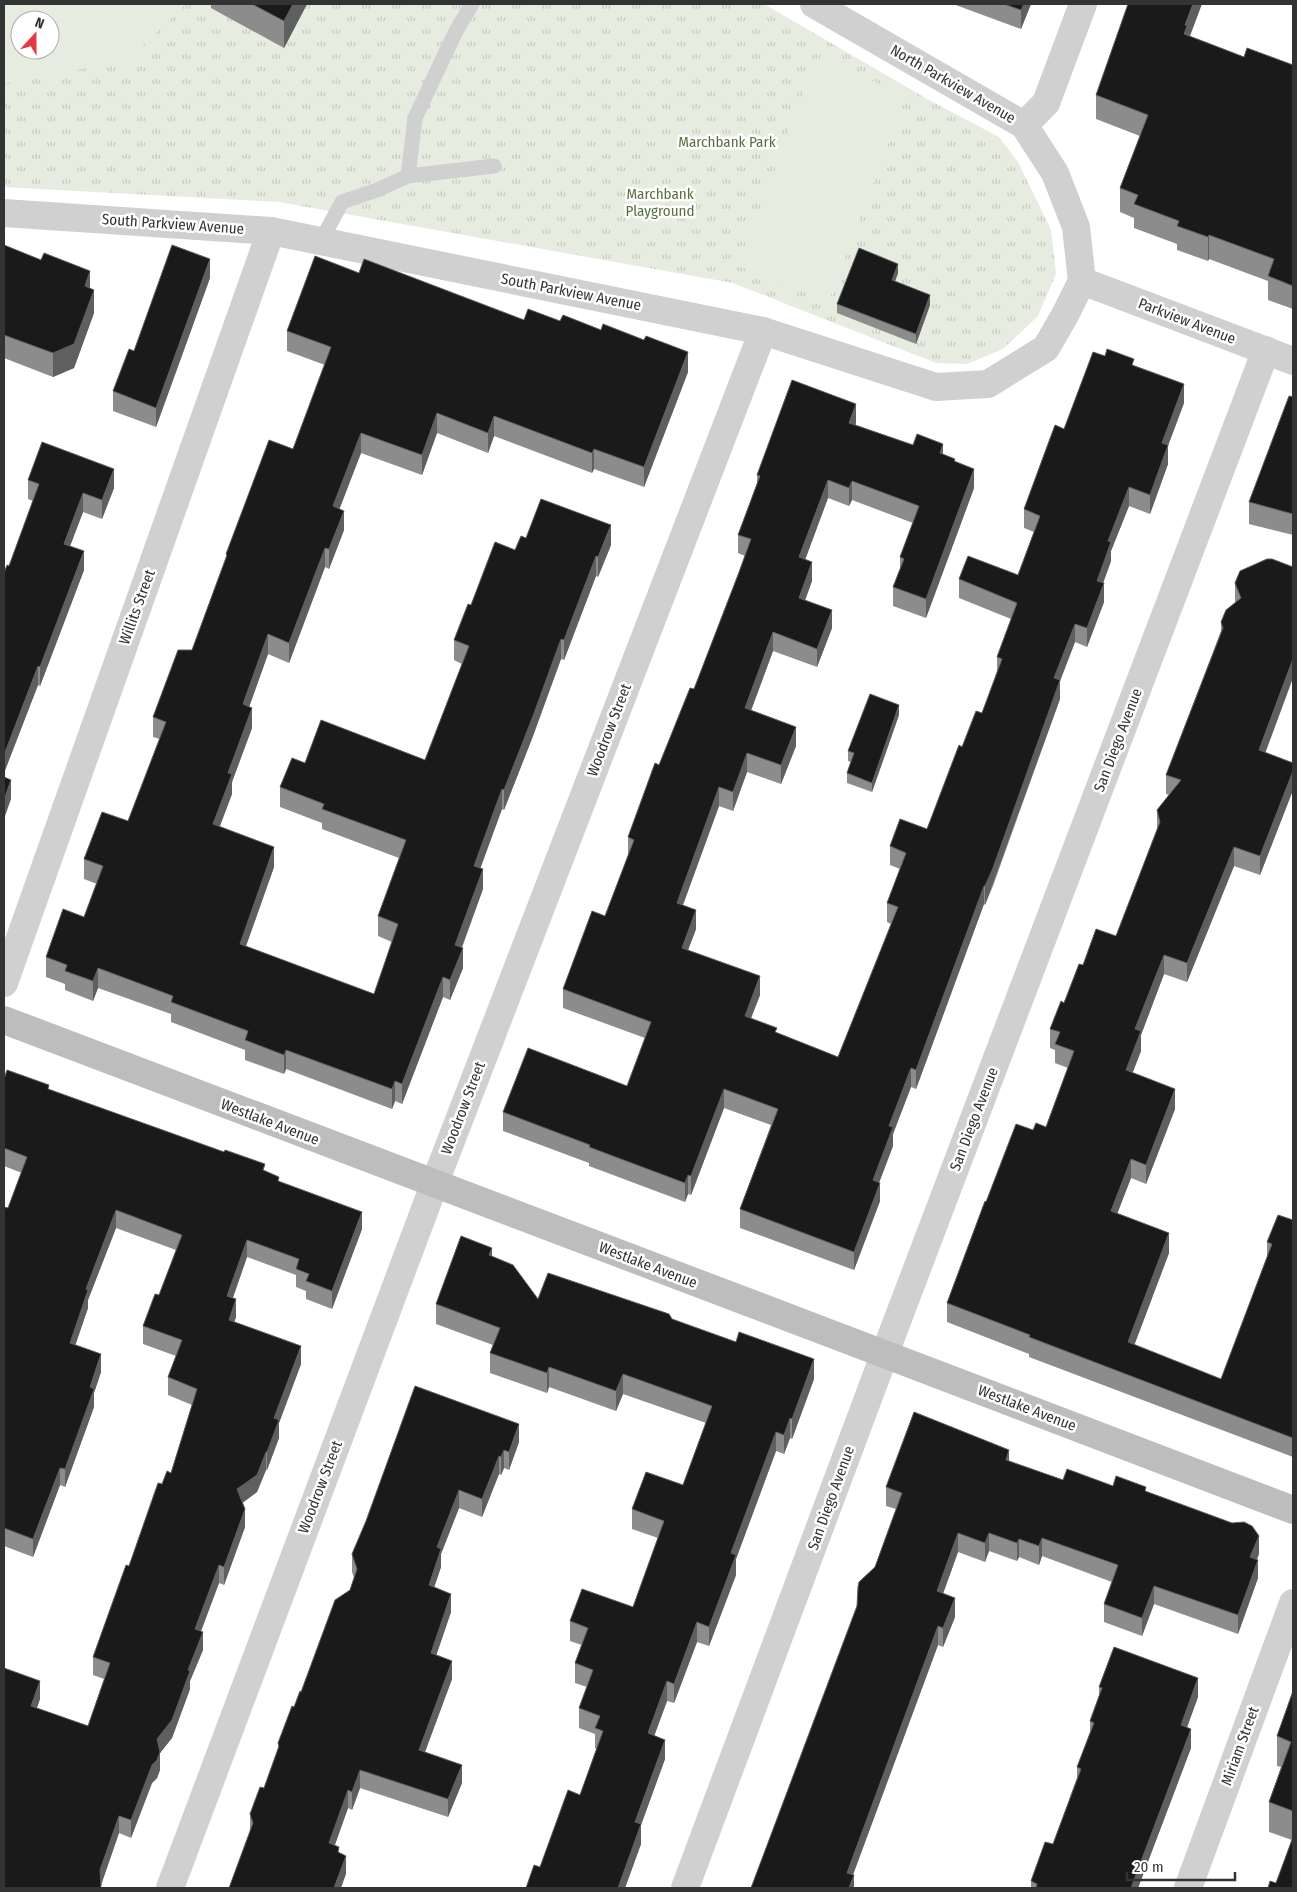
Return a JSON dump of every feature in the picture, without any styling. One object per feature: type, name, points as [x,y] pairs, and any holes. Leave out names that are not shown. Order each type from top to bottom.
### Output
[{"type":"street","name":"North Parkview Avenue","points":[[814,4],[1024,125],[1055,173],[1076,227],[1082,281]]},
{"type":"street","points":[[1024,125],[1046,103],[1084,4]]},
{"type":"street","name":"South Parkview Avenue","points":[[4,213],[271,231],[762,331],[936,387],[988,384],[1046,348],[1082,281]]},
{"type":"street","name":"Willits Street","points":[[4,982],[271,231]]},
{"type":"street","name":"Parkview Avenue","points":[[1082,281],[1293,360]]},
{"type":"street","name":"Woodrow Street","points":[[170,1888],[434,1185],[762,331]]},
{"type":"street","name":"San Diego Avenue","points":[[685,1888],[885,1353],[1266,350]]},
{"type":"street","name":"Westlake Avenue","points":[[4,1020],[434,1185],[885,1353],[1293,1510]]},
{"type":"street","name":"Miriam Street","points":[[1188,1888],[1293,1603]]},
{"type":"lane","points":[[408,176],[415,118],[456,31],[472,4]]},
{"type":"lane","points":[[321,241],[342,202],[377,190],[408,176],[494,166]]},
{"type":"green space","name":"Marchbank Park","points":[[4,4],[764,4],[929,100],[999,137],[1018,162],[1051,230],[1056,274],[1038,316],[1003,349],[967,364],[936,363],[733,283],[279,202],[4,187]]},
{"type":"green space","points":[[4,4],[186,4],[128,60],[7,83],[4,82]]},
{"type":"green space","points":[[816,60],[907,94],[829,301],[738,266]]},
{"type":"building","points":[[252,4],[293,4],[284,21]]},
{"type":"building","points":[[1004,4],[1024,4],[1021,10]]},
{"type":"building","points":[[1128,4],[1193,4],[1185,25],[1187,26],[1184,34],[1244,57],[1247,48],[1293,65],[1293,286],[1268,276],[1274,259],[1209,235],[1208,237],[1177,226],[1179,221],[1134,204],[1138,195],[1120,188],[1148,115],[1096,95]]},
{"type":"building","points":[[4,245],[41,260],[44,253],[90,271],[85,286],[94,290],[74,344],[53,353],[4,335]]},
{"type":"building","points":[[172,245],[210,259],[156,408],[113,391],[129,349],[134,351]]},
{"type":"building","points":[[859,248],[898,264],[892,280],[930,295],[916,334],[837,304]]},
{"type":"building","points":[[315,256],[359,273],[364,259],[524,320],[528,309],[560,321],[563,315],[601,330],[603,324],[644,340],[646,336],[688,352],[644,467],[594,449],[592,453],[494,416],[488,433],[437,413],[422,455],[361,433],[333,506],[344,511],[329,549],[325,548],[289,643],[268,634],[243,704],[252,708],[228,773],[232,774],[213,824],[274,847],[240,944],[374,994],[398,924],[378,916],[406,840],[322,809],[324,804],[280,787],[292,758],[305,763],[321,720],[425,760],[469,646],[454,640],[468,604],[471,605],[495,542],[515,550],[521,536],[526,538],[541,499],[611,525],[598,557],[596,556],[564,640],[561,639],[474,866],[483,869],[455,945],[463,948],[450,980],[443,977],[402,1084],[395,1081],[392,1089],[286,1050],[284,1055],[245,1040],[248,1031],[171,1002],[173,996],[98,968],[93,981],[65,971],[67,965],[46,957],[63,909],[84,917],[103,866],[84,859],[102,812],[128,821],[166,722],[153,717],[178,650],[192,650],[269,440],[293,449],[331,347],[287,331]]},
{"type":"building","points":[[1107,349],[1134,359],[1132,365],[1184,384],[1162,443],[1168,445],[1150,495],[1129,487],[1108,541],[1111,542],[1097,581],[1104,583],[1087,628],[1075,624],[1054,678],[1060,680],[993,868],[984,886],[916,1070],[911,1068],[889,1126],[893,1127],[873,1180],[880,1183],[854,1252],[740,1209],[778,1109],[724,1089],[691,1176],[688,1175],[685,1183],[503,1112],[528,1048],[627,1086],[651,1022],[563,989],[592,911],[605,916],[634,840],[628,837],[655,763],[659,765],[690,688],[694,689],[738,575],[751,539],[738,535],[760,476],[757,475],[792,380],[856,404],[849,423],[913,445],[917,434],[943,444],[940,453],[974,469],[926,599],[893,587],[904,559],[900,557],[919,506],[852,481],[849,488],[828,480],[799,557],[812,562],[799,598],[832,610],[817,649],[773,632],[745,708],[796,727],[781,765],[747,753],[733,792],[719,787],[677,903],[696,910],[682,948],[760,976],[745,1016],[777,1028],[775,1032],[838,1057],[898,907],[887,903],[906,853],[890,846],[900,819],[927,829],[959,745],[962,747],[976,711],[982,713],[1002,659],[997,657],[1017,603],[959,579],[968,556],[1018,575],[1040,516],[1024,509],[1055,425],[1064,429],[1093,352],[1105,356]]},
{"type":"building","points":[[1289,396],[1293,397],[1293,514],[1249,502]]},
{"type":"building","points":[[42,442],[114,469],[102,500],[83,493],[64,544],[84,551],[4,755],[4,573],[7,565],[9,566],[39,484],[28,480]]},
{"type":"building","points":[[1267,559],[1293,567],[1293,659],[1259,750],[1293,763],[1293,771],[1260,856],[1234,847],[1187,963],[1164,955],[1135,1029],[1141,1031],[1126,1070],[1175,1089],[1146,1165],[1131,1159],[1111,1211],[1169,1233],[1128,1342],[1221,1379],[1272,1244],[1267,1242],[1278,1215],[1293,1220],[1293,1438],[1029,1337],[1030,1335],[947,1303],[1016,1124],[1033,1130],[1036,1123],[1046,1127],[1074,1051],[1055,1044],[1060,1032],[1050,1029],[1061,1001],[1064,1003],[1079,964],[1083,965],[1096,929],[1116,936],[1160,822],[1157,810],[1181,780],[1166,775],[1223,628],[1221,622],[1226,610],[1241,598],[1235,583],[1240,571]]},
{"type":"building","points":[[870,694],[899,705],[872,783],[847,773],[854,753],[848,751]]},
{"type":"building","points":[[4,777],[11,780],[4,800]]},
{"type":"building","points":[[7,1070],[49,1085],[48,1089],[224,1152],[225,1150],[265,1164],[263,1170],[279,1177],[278,1181],[362,1212],[332,1291],[306,1281],[309,1274],[296,1269],[299,1259],[247,1240],[227,1296],[236,1299],[229,1320],[301,1346],[274,1418],[279,1420],[257,1475],[237,1489],[245,1509],[224,1567],[219,1565],[195,1629],[203,1632],[188,1670],[190,1671],[172,1720],[157,1739],[160,1752],[157,1760],[152,1765],[131,1820],[119,1816],[100,1870],[100,1888],[4,1888],[4,1668],[40,1681],[31,1706],[88,1726],[110,1663],[93,1657],[126,1565],[129,1566],[158,1483],[162,1484],[167,1471],[171,1473],[197,1389],[168,1377],[182,1340],[143,1326],[155,1294],[159,1295],[182,1235],[116,1210],[86,1289],[88,1290],[70,1343],[101,1354],[90,1387],[94,1389],[65,1469],[60,1468],[33,1539],[4,1528],[4,1207],[8,1208],[27,1157],[4,1148],[4,1079]]},
{"type":"building","points":[[461,1236],[492,1248],[489,1255],[513,1265],[538,1299],[548,1273],[669,1314],[672,1319],[736,1342],[739,1332],[814,1359],[792,1419],[790,1418],[784,1435],[776,1432],[731,1553],[736,1555],[709,1627],[697,1622],[674,1684],[667,1681],[648,1733],[665,1740],[635,1822],[641,1824],[618,1888],[526,1888],[534,1865],[540,1867],[568,1790],[580,1795],[603,1731],[595,1728],[600,1716],[579,1708],[593,1670],[575,1663],[588,1628],[570,1621],[582,1589],[633,1607],[664,1521],[632,1509],[646,1472],[683,1485],[712,1406],[623,1374],[616,1391],[549,1367],[547,1373],[490,1353],[500,1328],[436,1304]]},
{"type":"building","points":[[415,1386],[519,1424],[509,1452],[504,1450],[501,1457],[499,1456],[482,1499],[459,1490],[437,1547],[441,1549],[429,1585],[451,1594],[431,1653],[452,1661],[419,1750],[462,1765],[448,1799],[360,1770],[352,1792],[348,1790],[329,1843],[339,1847],[338,1852],[346,1856],[334,1888],[229,1888],[253,1823],[250,1814],[260,1787],[264,1788],[279,1746],[278,1743],[292,1706],[294,1707],[301,1692],[335,1600],[350,1590],[357,1569],[352,1554],[366,1521]]},
{"type":"building","points":[[914,1412],[1009,1450],[1006,1460],[1063,1480],[1067,1469],[1113,1486],[1116,1476],[1146,1487],[1145,1491],[1232,1523],[1244,1522],[1252,1526],[1259,1536],[1250,1557],[1258,1560],[1238,1615],[1154,1586],[1142,1618],[1104,1604],[1118,1565],[1042,1538],[1039,1546],[1019,1539],[1017,1543],[989,1533],[985,1543],[958,1533],[937,1591],[955,1598],[943,1628],[938,1626],[847,1873],[854,1875],[849,1888],[751,1888],[857,1606],[859,1582],[875,1567],[902,1493],[886,1487]]},
{"type":"building","points":[[1114,1647],[1198,1678],[1181,1725],[1191,1729],[1131,1888],[1036,1888],[1037,1884],[1031,1881],[1045,1842],[1053,1844],[1081,1769],[1077,1767],[1094,1723],[1090,1721],[1102,1688],[1099,1687]]},
{"type":"building","points":[[1293,1691],[1293,1811],[1269,1802],[1291,1742],[1277,1736]]},
{"type":"building","points":[[1293,1837],[1293,1888],[1268,1888],[1270,1881],[1276,1883]]},
{"type":"park label","name":"Marchbank Playground","points":[[660,202]]}]
